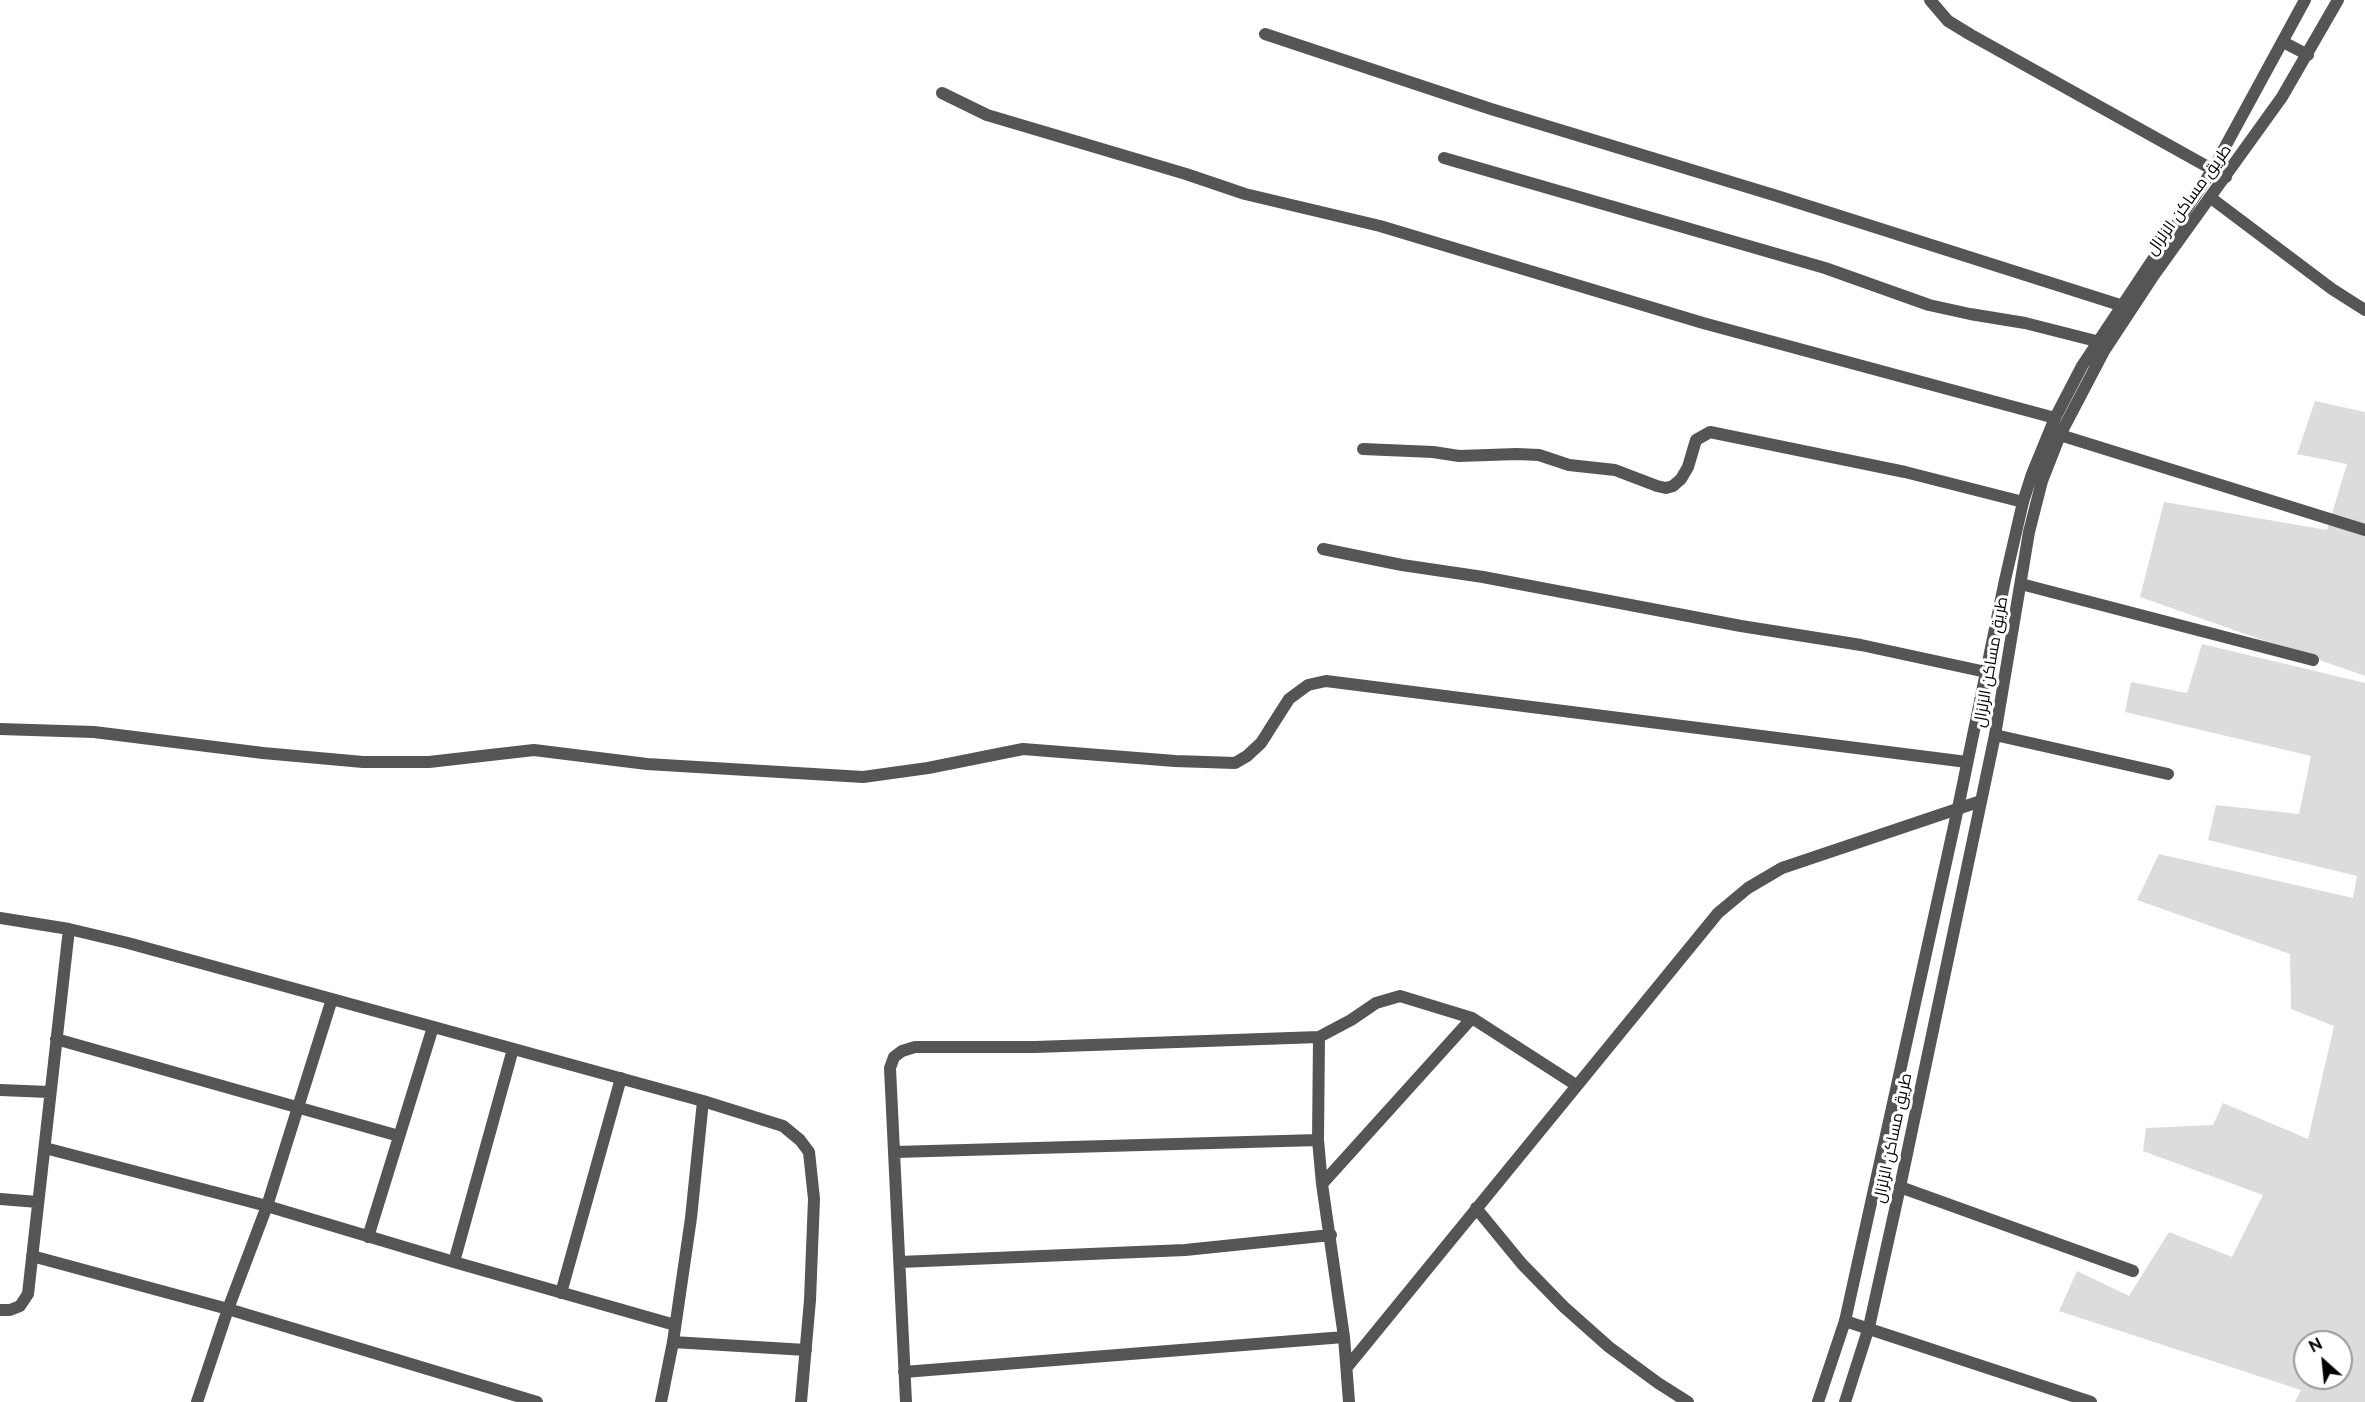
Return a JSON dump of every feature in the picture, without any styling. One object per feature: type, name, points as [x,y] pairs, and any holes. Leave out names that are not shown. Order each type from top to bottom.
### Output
[{"type":"street","points":[[1930,0],[1948,21],[1971,35],[2226,177]]},
{"type":"street","name":"طريق مساكن الزلزال","points":[[1818,1402],[1845,1320],[2023,502],[2055,418],[2096,342],[2213,169],[2305,0]]},
{"type":"street","name":"طريق مساكن الزلزال","points":[[1845,1402],[1869,1327],[1900,1187],[1995,735],[2029,532],[2042,481],[2060,435],[2082,391],[2128,312],[2255,137],[2308,55],[2338,0]]},
{"type":"street","points":[[1265,34],[1491,109],[1777,196],[2121,305]]},
{"type":"street","points":[[2283,42],[2308,55]]},
{"type":"street","points":[[942,93],[987,115],[1186,174],[1245,194],[1380,226],[1702,323],[2055,418]]},
{"type":"street","points":[[1444,158],[1825,268],[1929,305],[2025,323],[2096,342]]},
{"type":"street","points":[[2211,198],[2332,289],[2365,310]]},
{"type":"street","points":[[1363,449],[1433,452],[1459,456],[1517,453],[1539,455],[1569,465],[1615,470],[1666,488],[1673,486],[1681,479],[1688,467],[1692,445],[1699,437],[1710,432],[1905,472],[2023,502]]},
{"type":"street","points":[[2060,435],[2365,530]]},
{"type":"street","points":[[1323,549],[1741,626],[1861,645],[1986,672]]},
{"type":"street","points":[[2021,584],[2313,660]]},
{"type":"street","points":[[0,729],[94,732],[263,753],[363,762],[429,762],[534,750],[647,764],[863,777],[928,768],[1023,749],[1175,761],[1235,763],[1261,743],[1289,699],[1308,685],[1326,681],[1967,762]]},
{"type":"street","points":[[1995,735],[2168,774]]},
{"type":"street","points":[[1348,1366],[1718,913],[1748,888],[1782,868],[1981,801]]},
{"type":"street","points":[[0,918],[69,929],[621,1078],[783,1126],[800,1140],[809,1152],[814,1199],[801,1402]]},
{"type":"street","points":[[0,1310],[10,1310],[20,1306],[28,1294],[69,929]]},
{"type":"street","points":[[906,1402],[896,1152],[890,1068],[894,1057],[915,1047],[1035,1047],[1318,1037],[1351,1020],[1376,1003],[1400,996],[1472,1018],[1576,1085]]},
{"type":"street","points":[[197,1402],[228,1309],[267,1206],[332,999]]},
{"type":"street","points":[[1322,1184],[1472,1018]]},
{"type":"street","points":[[368,1237],[433,1027]]},
{"type":"street","points":[[1318,1037],[1318,1140],[1322,1184],[1348,1366],[1349,1402]]},
{"type":"street","points":[[56,1039],[399,1136]]},
{"type":"street","points":[[454,1262],[513,1049]]},
{"type":"street","points":[[561,1293],[621,1078]]},
{"type":"street","points":[[0,1090],[49,1092]]},
{"type":"street","points":[[661,1402],[673,1342],[703,1101]]},
{"type":"street","points":[[896,1152],[1318,1140]]},
{"type":"street","points":[[45,1148],[267,1206],[675,1325]]},
{"type":"street","points":[[1900,1187],[2133,1271]]},
{"type":"street","points":[[0,1199],[38,1202]]},
{"type":"street","points":[[1476,1208],[1522,1264],[1564,1307],[1609,1347],[1688,1402]]},
{"type":"street","points":[[900,1262],[1185,1250],[1330,1234]]},
{"type":"street","points":[[32,1256],[228,1309],[537,1402]]},
{"type":"street","points":[[1845,1320],[2091,1402]]},
{"type":"street","points":[[904,1372],[1344,1337]]},
{"type":"street","points":[[673,1342],[806,1350]]},
{"type":"shaded area","points":[[2315,401],[2365,412],[2365,676],[2140,597],[2164,502],[2327,530],[2347,464],[2297,454]]},
{"type":"shaded area","points":[[2202,644],[2365,683],[2365,1402],[2295,1402],[2301,1390],[2353,1390],[2353,1330],[2293,1330],[2293,1387],[2059,1311],[2077,1271],[2129,1296],[2169,1232],[2232,1257],[2263,1195],[2143,1151],[2146,1128],[2213,1125],[2223,1103],[2308,1139],[2334,1026],[2291,1009],[2290,954],[2137,900],[2159,854],[2353,898],[2357,876],[2208,840],[2216,805],[2299,814],[2311,756],[2125,712],[2131,682],[2187,693]]}]
